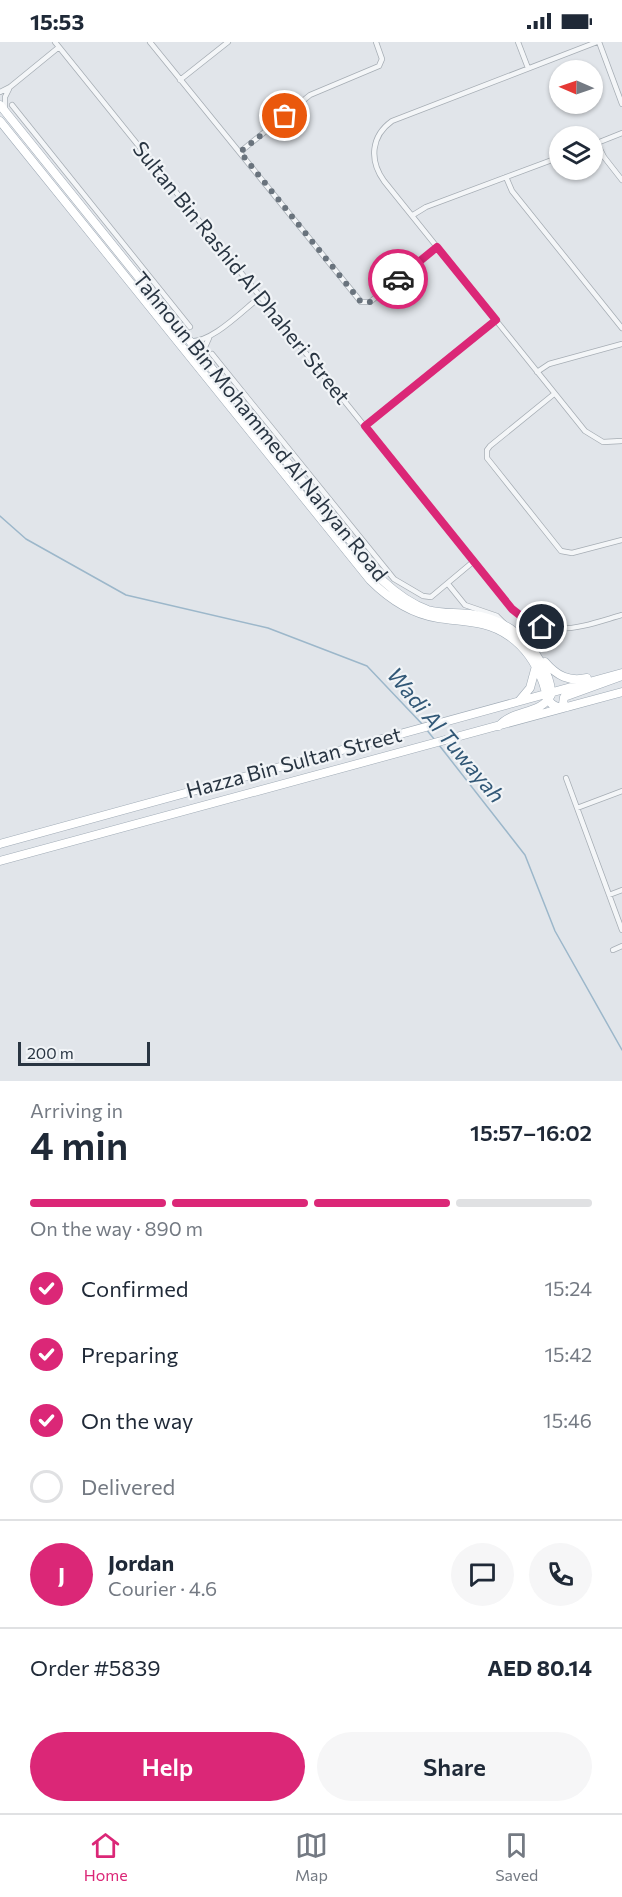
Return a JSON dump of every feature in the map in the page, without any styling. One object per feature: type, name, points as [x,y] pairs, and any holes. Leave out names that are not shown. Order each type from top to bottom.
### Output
[{"type":"main road","name":"Tahnoun Bin Mohammed Al Nahyan Road","points":[[3,108],[316,499],[387,584],[413,603],[438,612],[485,617],[505,626],[526,641],[545,669],[549,695]]},
{"type":"main road","name":"Tahnoun Bin Mohammed Al Nahyan Road","points":[[0,121],[370,580],[409,610],[430,617],[475,622],[497,628],[519,644],[536,666],[549,695]]},
{"type":"main road","points":[[70,209],[82,218],[108,248],[115,248]]},
{"type":"main road","points":[[310,506],[343,543],[351,542]]},
{"type":"main road","points":[[526,641],[554,672],[565,678],[581,679],[622,673]]},
{"type":"main road","points":[[519,701],[528,693],[536,666]]},
{"type":"main road","points":[[564,708],[562,704],[564,697],[622,673]]},
{"type":"main road","name":"Hazza Bin Sultan Street","points":[[0,844],[519,701],[549,695],[622,673]]},
{"type":"main road","name":"Hazza Bin Sultan Street","points":[[0,861],[622,692]]},
{"type":"main road","points":[[499,726],[510,717],[540,706],[549,695],[553,705],[564,708]]},
{"type":"street","name":"Sultan Bin Rashid Al Dhaheri Street","points":[[55,42],[512,609],[526,620],[542,627],[571,629],[622,615]]},
{"type":"street","points":[[150,42],[361,302],[370,302],[437,247]]},
{"type":"street","points":[[180,80],[228,42]]},
{"type":"street","points":[[240,152],[310,95],[379,66],[382,59],[376,42]]},
{"type":"street","points":[[518,42],[528,68]]},
{"type":"street","points":[[622,104],[598,42],[404,115],[384,127],[374,145],[376,167],[384,181],[554,394],[590,436],[603,442],[622,441]]},
{"type":"street","points":[[0,92],[10,87],[59,47]]},
{"type":"street","points":[[3,108],[4,97],[10,87]]},
{"type":"street","points":[[12,105],[190,327]]},
{"type":"street","points":[[603,141],[622,134]]},
{"type":"street","points":[[603,156],[622,180]]},
{"type":"street","points":[[413,215],[426,207],[549,161]]},
{"type":"street","points":[[506,177],[512,191],[622,328]]},
{"type":"street","points":[[83,210],[94,208]]},
{"type":"street","points":[[90,218],[94,208]]},
{"type":"street","points":[[189,341],[201,341],[212,335],[260,297]]},
{"type":"street","points":[[365,426],[496,320]]},
{"type":"street","points":[[206,361],[205,347],[212,335]]},
{"type":"street","points":[[537,372],[549,364],[622,344]]},
{"type":"street","points":[[212,354],[397,581],[427,597],[435,595],[474,561]]},
{"type":"street","points":[[554,394],[490,446],[487,450],[487,458],[561,551],[572,553],[622,540]]},
{"type":"street","points":[[305,484],[315,482]]},
{"type":"street","points":[[316,499],[322,491]]},
{"type":"street","points":[[448,584],[465,605],[497,616],[505,626]]},
{"type":"street","points":[[566,778],[622,930]]},
{"type":"street","points":[[577,808],[622,791]]},
{"type":"street","points":[[609,895],[622,890]]},
{"type":"street","points":[[613,950],[622,946]]},
{"type":"waterway","name":"Wadi Al Tuwayah","points":[[0,516],[26,539],[126,595],[268,628],[367,666],[423,725]]},
{"type":"waterway","name":"Wadi Al Tuwayah","points":[[426,729],[434,739]]},
{"type":"waterway","name":"Wadi Al Tuwayah","points":[[439,745],[525,855],[555,931],[622,1050]]},
{"type":"way so far","points":[[285,116],[240,152],[361,302],[370,302],[398,279]]},
{"type":"route","points":[[398,279],[437,247],[496,320],[365,426],[512,609],[526,620],[542,627]]}]
